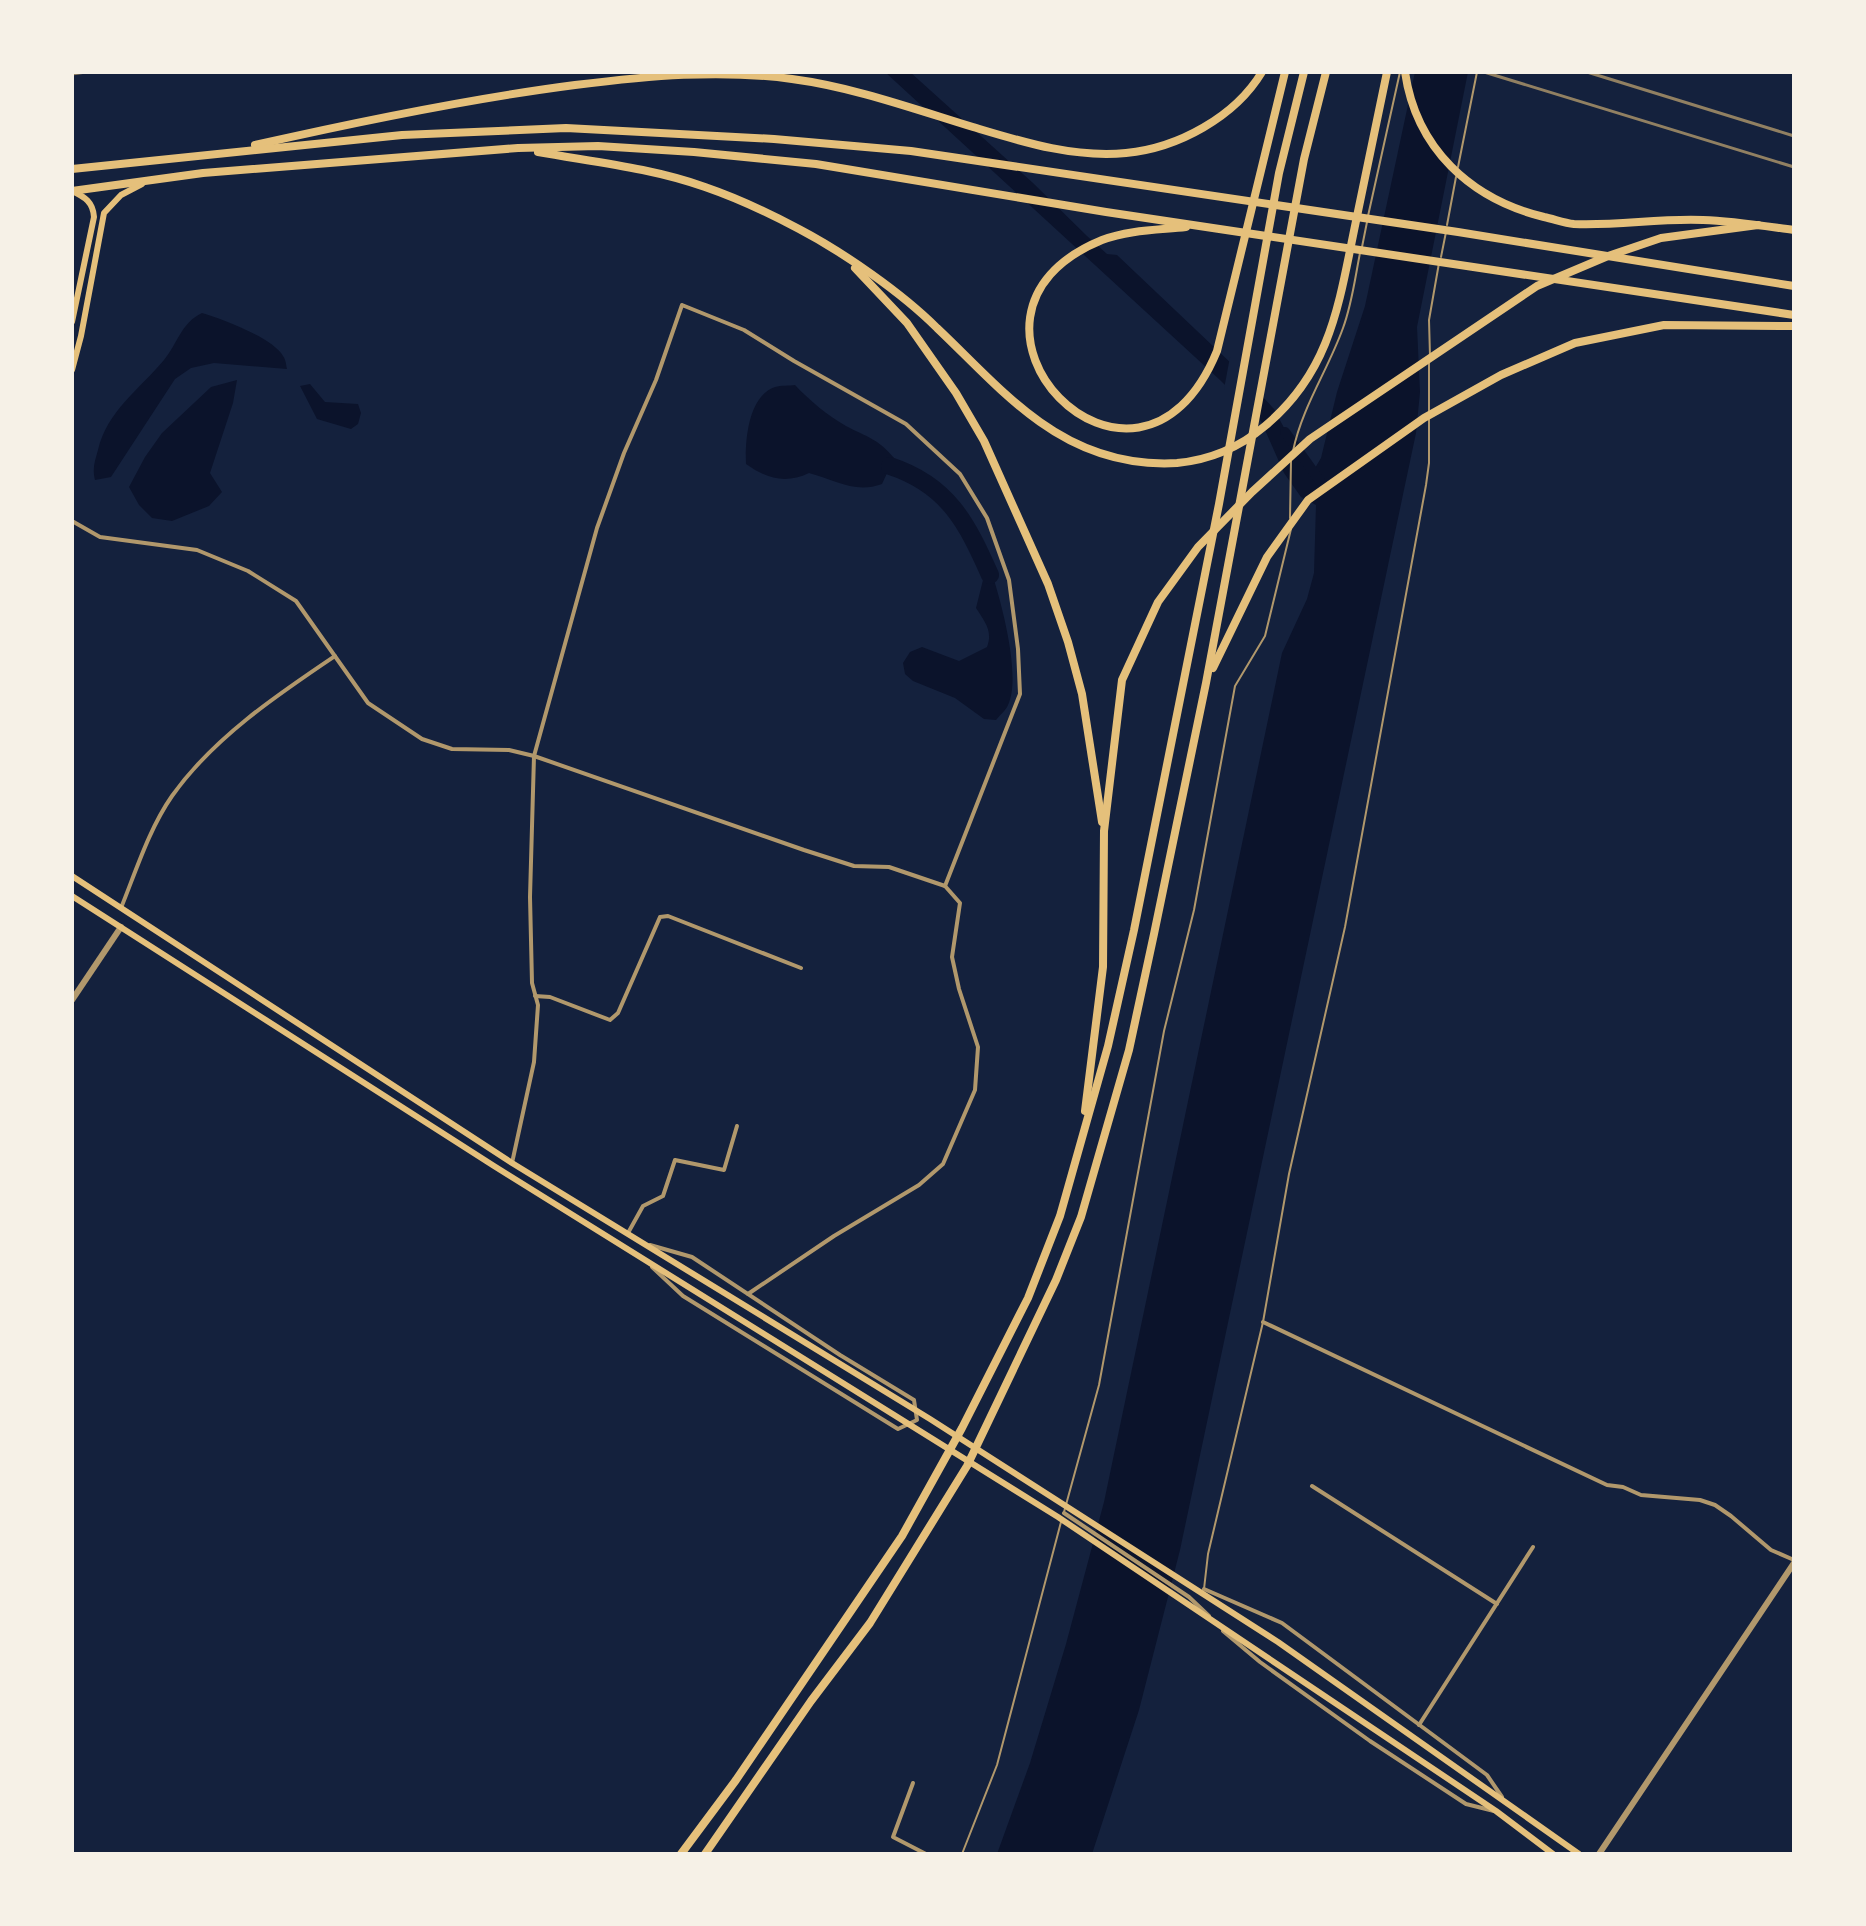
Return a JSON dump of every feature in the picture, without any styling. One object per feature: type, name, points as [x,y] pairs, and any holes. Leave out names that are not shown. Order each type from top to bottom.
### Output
[{"type":"highway","points":[[218,153],[502,93],[619,78],[704,73],[808,82],[875,98],[1036,145],[1081,154],[1114,154],[1158,147],[1199,130],[1232,106],[1262,72]]},
{"type":"highway","points":[[1199,225],[1125,233],[1102,241],[1081,251],[1054,273],[1037,298],[1029,336],[1037,369],[1054,395],[1080,416],[1111,427],[1142,426],[1174,414],[1199,386],[1217,351],[1285,72]]},
{"type":"highway","points":[[681,1854],[736,1780],[902,1536],[962,1428],[1028,1298],[1060,1216],[1108,1046],[1134,930],[1219,504],[1279,173],[1304,72]]},
{"type":"highway","points":[[705,1854],[811,1701],[870,1623],[967,1466],[1056,1280],[1081,1217],[1129,1050],[1206,683],[1304,159],[1326,72]]},
{"type":"highway","points":[[518,148],[635,169],[704,187],[801,230],[883,283],[936,326],[975,366],[1040,422],[1074,443],[1131,463],[1193,462],[1252,437],[1279,415],[1301,391],[1315,369],[1328,339],[1340,296],[1387,72]]},
{"type":"highway","points":[[1403,72],[1416,117],[1433,146],[1463,179],[1527,213],[1571,224],[1701,219],[1794,230]]},
{"type":"highway","points":[[72,169],[402,135],[566,128],[774,139],[911,151],[1458,232],[1794,286]]},
{"type":"highway","points":[[72,191],[203,173],[518,148],[598,146],[694,152],[816,164],[1106,212],[1794,315]]},
{"type":"highway","points":[[1081,1137],[1103,967],[1104,831],[1122,680],[1158,602],[1198,547],[1310,439],[1537,286],[1661,238],[1758,225]]},
{"type":"highway","points":[[843,257],[892,306],[929,354],[984,441],[1053,598],[1082,694],[1104,831]]},
{"type":"highway","points":[[1206,683],[1237,613],[1267,557],[1308,500],[1424,418],[1501,375],[1575,343],[1664,325],[1794,326]]},
{"type":"main road","points":[[72,370],[104,213],[121,195],[147,181]]},
{"type":"main road","points":[[72,191],[89,202],[94,217],[72,322]]},
{"type":"main road","points":[[72,876],[512,1163],[954,1434],[1278,1642],[1579,1854]]},
{"type":"main road","points":[[72,896],[494,1166],[1058,1517],[1496,1811],[1553,1854]]},
{"type":"street","points":[[512,1163],[534,1062],[538,1005],[532,983],[530,897],[534,756],[597,528],[624,453],[656,380],[682,305],[744,330],[906,424],[960,474],[987,518],[1009,580],[1020,694],[945,886]]},
{"type":"street","points":[[72,521],[100,537],[197,550],[248,571],[296,601],[368,703],[422,739],[452,749],[509,750],[534,756],[854,866],[889,867],[945,886],[960,903],[952,957],[978,1047],[975,1090],[943,1164],[919,1185],[834,1236],[748,1294]]},
{"type":"street","points":[[121,908],[151,835],[172,796],[218,745],[281,693],[335,656]]},
{"type":"street","points":[[535,996],[550,997],[610,1020],[618,1013],[660,917],[668,916],[801,968]]},
{"type":"street","points":[[72,1000],[121,927]]},
{"type":"street","points":[[628,1233],[643,1206],[663,1196],[675,1160],[724,1170],[737,1126]]},
{"type":"street","points":[[639,1255],[683,1296],[898,1429],[917,1420],[914,1400],[692,1257],[648,1245]]},
{"type":"street","points":[[1263,1322],[1607,1485],[1623,1487],[1641,1495],[1700,1500],[1715,1505],[1771,1550],[1794,1562],[1599,1854]]},
{"type":"street","points":[[1312,1486],[1497,1604]]},
{"type":"street","points":[[1064,1513],[1189,1597],[1260,1662],[1370,1741],[1466,1804],[1496,1811]]},
{"type":"street","points":[[1419,1725],[1533,1547]]},
{"type":"street","points":[[1204,1589],[1282,1623],[1487,1775],[1504,1799]]},
{"type":"street","points":[[913,1783],[893,1837],[926,1854]]},
{"type":"lane","points":[[962,1854],[997,1765],[1099,1385],[1164,1031],[1194,910],[1235,686],[1265,636],[1291,534],[1291,463],[1298,426],[1323,377],[1344,325],[1403,72]]},
{"type":"lane","points":[[1199,1605],[1208,1554],[1263,1322],[1289,1174],[1345,927],[1426,485],[1429,463],[1429,320],[1477,72]]},
{"type":"water","points":[[885,72],[910,72],[1107,254],[1117,255],[1234,366],[1274,409],[1306,469],[1312,473],[1321,458],[1337,392],[1365,306],[1415,72],[1468,72],[1417,327],[1420,392],[1416,433],[1180,1550],[1139,1710],[1092,1854],[997,1854],[1030,1763],[1104,1502],[1282,653],[1307,599],[1314,573],[1316,505],[1301,497],[1284,473],[1261,421]]},
{"type":"water","points":[[202,313],[234,324],[269,343],[283,356],[287,369],[214,363],[191,368],[175,379],[111,477],[95,480],[95,461],[109,424],[125,401],[169,354],[189,322]]},
{"type":"water","points":[[237,380],[233,403],[210,473],[222,492],[209,506],[172,521],[152,518],[139,505],[129,487],[145,457],[162,433],[211,387]]},
{"type":"water","points":[[310,384],[325,402],[358,404],[361,413],[358,424],[351,429],[317,419],[300,386]]},
{"type":"water","points":[[795,385],[825,412],[888,451],[894,458],[882,484],[854,487],[809,473],[777,478],[746,464],[750,420],[759,400],[775,387]]},
{"type":"water","points":[[990,575],[1006,625],[1013,678],[1008,705],[996,720],[984,719],[955,698],[913,681],[905,674],[903,663],[910,652],[922,647],[959,661],[987,647],[989,631],[976,608],[984,576]]},
{"type":"pier","points":[[1230,357],[1260,388],[1253,419],[1224,389]]},
{"type":"waterway","points":[[1285,432],[1320,481]]},
{"type":"waterway","points":[[890,466],[927,484],[953,508],[973,539],[990,575]]},
{"type":"railway","points":[[72,74],[86,72]]},
{"type":"railway","points":[[1484,72],[1794,167]]},
{"type":"railway","points":[[1587,72],[1794,136]]}]
